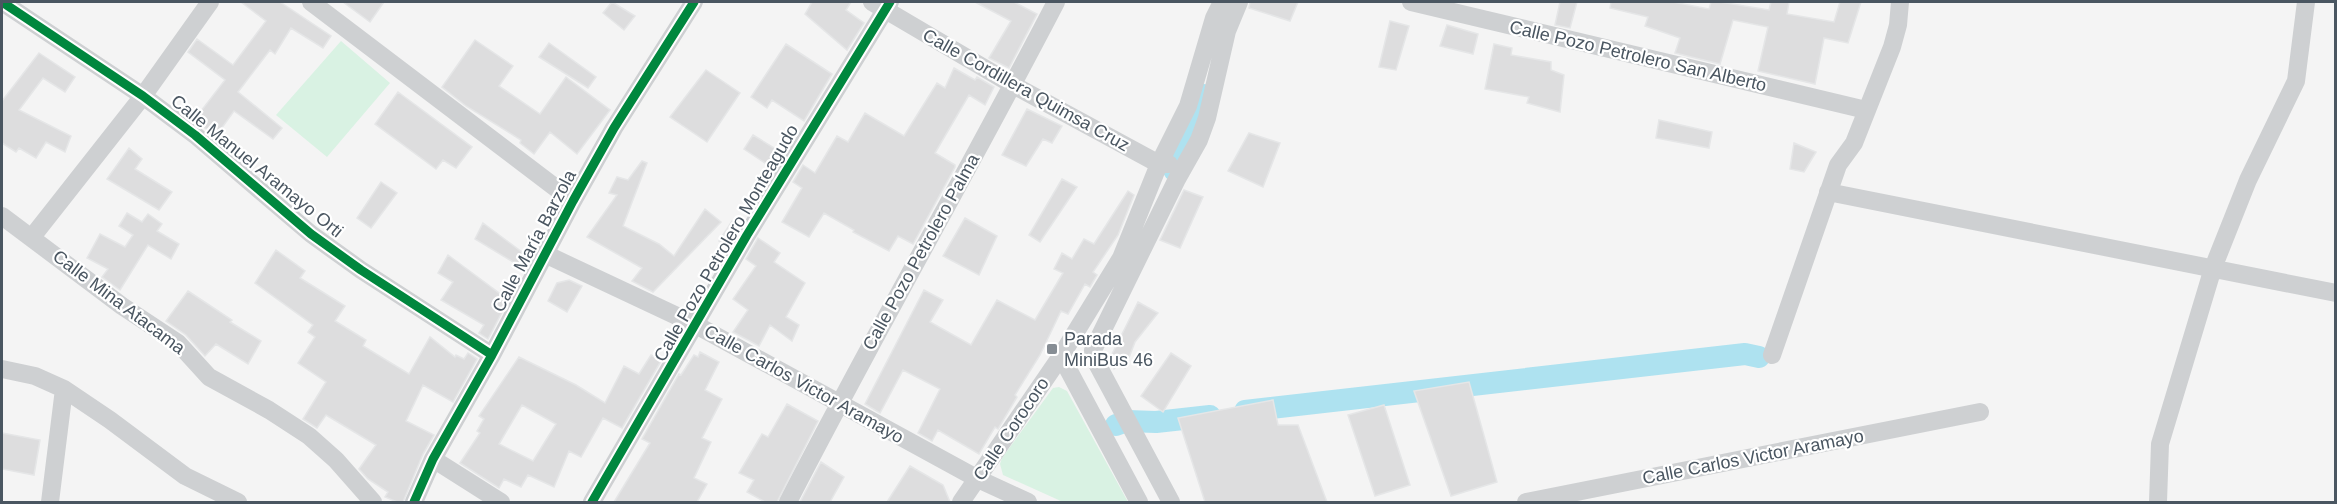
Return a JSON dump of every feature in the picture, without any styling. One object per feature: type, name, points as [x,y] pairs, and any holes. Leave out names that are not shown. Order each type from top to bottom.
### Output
[{"type":"street","name":"Calle Manuel Aramayo Orti","points":[[2,2],[143,96],[195,135],[311,234],[361,270],[492,355]]},
{"type":"street","points":[[32,237],[143,96],[210,2]]},
{"type":"street","points":[[311,2],[573,201]]},
{"type":"street","name":"Calle María Barzola","points":[[414,502],[433,459],[492,355],[573,201],[614,129],[694,2]]},
{"type":"street","name":"Calle Pozo Petrolero Palma","points":[[788,502],[838,403],[1013,85],[1056,2]]},
{"type":"street","name":"Calle Corocoro","points":[[961,502],[1060,356],[1120,258],[1159,164],[1188,106],[1214,18],[1222,2]]},
{"type":"street","points":[[1171,502],[1094,358],[1095,343],[1198,141],[1207,118],[1221,50],[1239,2]]},
{"type":"street","name":"Calle Pozo Petrolero San Alberto","points":[[1411,2],[1866,110]]},
{"type":"street","points":[[1772,355],[1838,165],[1854,143],[1892,47],[1898,26],[1900,2]]},
{"type":"street","points":[[2158,502],[2160,444],[2213,268],[2248,180],[2296,81],[2306,2]]},
{"type":"street","name":"Calle Cordillera Quimsa Cruz","points":[[882,4],[1013,85],[1159,164],[1185,164]]},
{"type":"street","name":"Calle Pozo Petrolero Monteagudo","points":[[592,502],[882,4]]},
{"type":"street","points":[[1828,192],[2336,292]]},
{"type":"street","name":"Calle Mina Atacama","points":[[2,216],[122,306],[178,343],[209,377],[269,410],[309,436],[336,460],[373,502]]},
{"type":"street","name":"Calle Carlos Victor Aramayo","points":[[545,254],[696,325],[978,479],[1028,502]]},
{"type":"street","points":[[1060,356],[1139,502]]},
{"type":"street","points":[[2,369],[35,375],[64,389],[185,476],[238,502]]},
{"type":"street","points":[[50,502],[64,389]]},
{"type":"street","name":"Calle Carlos Victor Aramayo","points":[[1526,502],[1980,412]]},
{"type":"street","points":[[433,459],[501,502]]},
{"type":"green space","points":[[341,41],[390,83],[327,157],[276,115]]},
{"type":"green space","points":[[1059,387],[1067,391],[1128,502],[1063,502],[1003,475],[1000,464],[1002,458],[1053,388]]},
{"type":"building","points":[[241,2],[280,2],[331,36],[323,48],[291,28],[275,54],[270,50],[238,92],[282,128],[273,139],[234,111],[216,136],[194,120],[225,80],[188,52],[197,39],[233,65],[266,21]]},
{"type":"building","points":[[343,2],[384,2],[370,22]]},
{"type":"building","points":[[612,2],[635,16],[624,30],[603,13]]},
{"type":"building","points":[[812,2],[851,2],[846,10],[864,23],[847,50],[805,14]]},
{"type":"building","points":[[975,2],[1014,2],[1037,14],[1009,68],[989,58],[1011,21]]},
{"type":"building","points":[[1250,2],[1298,2],[1290,21],[1249,8]]},
{"type":"building","points":[[1560,2],[1577,2],[1570,28],[1555,25]]},
{"type":"building","points":[[1611,2],[1673,2],[1709,9],[1711,2],[1720,2],[1769,10],[1771,2],[1789,2],[1787,14],[1834,22],[1840,2],[1861,2],[1848,43],[1824,38],[1815,84],[1758,71],[1768,27],[1733,20],[1720,64],[1675,53],[1680,38],[1645,26],[1648,17],[1610,8]]},
{"type":"building","points":[[1390,21],[1409,26],[1396,70],[1379,67]]},
{"type":"building","points":[[1447,25],[1478,34],[1473,54],[1440,46]]},
{"type":"building","points":[[475,40],[513,66],[499,86],[540,114],[566,77],[610,110],[577,154],[550,132],[534,154],[520,143],[521,140],[466,106],[442,87]]},
{"type":"building","points":[[549,43],[596,77],[588,88],[539,57]]},
{"type":"building","points":[[786,44],[832,74],[804,121],[772,100],[767,108],[751,97]]},
{"type":"building","points":[[1494,44],[1512,48],[1511,55],[1551,62],[1551,70],[1564,75],[1560,112],[1527,103],[1529,97],[1485,89]]},
{"type":"building","points":[[39,53],[75,77],[65,92],[43,78],[19,110],[71,136],[65,152],[46,142],[36,158],[19,148],[16,152],[2,143],[2,101]]},
{"type":"building","points":[[954,68],[975,80],[977,77],[994,87],[985,105],[969,95],[935,153],[955,167],[913,244],[898,236],[889,251],[824,213],[809,237],[782,222],[802,188],[793,182],[803,165],[815,173],[837,136],[848,142],[865,113],[904,136],[937,83],[945,88]]},
{"type":"building","points":[[706,70],[740,93],[707,142],[670,117]]},
{"type":"building","points":[[398,92],[472,147],[456,168],[443,160],[436,169],[375,124]]},
{"type":"building","points":[[1027,109],[1062,126],[1052,143],[1043,139],[1026,166],[1002,155]]},
{"type":"building","points":[[1659,120],[1712,132],[1709,148],[1656,138]]},
{"type":"building","points":[[1249,133],[1280,143],[1263,187],[1228,171]]},
{"type":"building","points":[[753,135],[784,154],[774,169],[744,149]]},
{"type":"building","points":[[1794,143],[1816,152],[1804,172],[1790,169]]},
{"type":"building","points":[[129,148],[142,159],[135,169],[172,192],[159,210],[107,179]]},
{"type":"building","points":[[642,161],[647,163],[623,226],[659,244],[674,256],[705,209],[721,222],[653,292],[632,281],[642,268],[587,237],[617,195],[609,193],[617,177],[628,180]]},
{"type":"building","points":[[1062,179],[1077,187],[1040,242],[1029,235]]},
{"type":"building","points":[[381,182],[397,193],[371,228],[357,218]]},
{"type":"building","points":[[1184,190],[1203,197],[1180,248],[1160,240]]},
{"type":"building","points":[[1128,191],[1134,195],[1118,235],[1093,272],[1097,275],[1090,287],[1085,284],[1068,314],[1061,311],[1040,355],[1015,395],[1017,397],[998,429],[995,427],[979,454],[938,430],[932,441],[918,433],[940,389],[903,370],[880,413],[865,404],[924,290],[943,300],[930,322],[971,345],[997,300],[1035,320],[1063,273],[1054,269],[1062,253],[1072,259],[1084,239],[1094,244]]},
{"type":"building","points":[[127,213],[142,222],[148,214],[162,224],[157,231],[179,244],[171,259],[148,245],[120,290],[102,277],[108,269],[87,258],[100,234],[125,247],[133,235],[119,226]]},
{"type":"building","points":[[965,218],[997,236],[979,275],[943,256]]},
{"type":"building","points":[[732,221],[739,226],[727,246],[719,241]]},
{"type":"building","points":[[483,223],[530,258],[523,268],[475,239]]},
{"type":"building","points":[[758,238],[780,253],[774,262],[805,283],[786,317],[799,325],[792,341],[770,325],[759,346],[733,332],[748,310],[733,299],[756,266],[746,259]]},
{"type":"building","points":[[276,250],[305,271],[300,278],[345,306],[335,321],[366,340],[363,346],[409,374],[430,337],[455,357],[456,355],[464,359],[468,353],[477,359],[453,402],[423,385],[406,421],[434,435],[423,454],[403,502],[385,497],[388,492],[368,479],[359,469],[376,445],[326,415],[317,428],[303,419],[326,382],[298,363],[315,337],[308,332],[313,325],[255,283]]},
{"type":"building","points":[[448,255],[502,295],[506,287],[513,291],[488,339],[479,333],[484,325],[441,300],[453,282],[438,273]]},
{"type":"building","points":[[569,280],[582,286],[567,312],[548,301],[557,283]]},
{"type":"building","points":[[188,291],[232,320],[230,322],[261,341],[248,364],[216,344],[205,356],[186,335],[166,321]]},
{"type":"building","points":[[1138,302],[1158,313],[1135,342],[1125,368],[1118,365],[1114,369],[1109,360]]},
{"type":"building","points":[[700,352],[719,362],[705,390],[722,399],[702,438],[711,442],[694,478],[707,484],[697,502],[614,502],[650,443],[642,439],[679,374],[681,375],[694,355],[698,357]]},
{"type":"building","points":[[1171,353],[1191,366],[1163,412],[1141,396]]},
{"type":"building","points":[[651,355],[661,361],[622,428],[603,418],[581,457],[569,451],[554,487],[528,475],[521,487],[504,479],[499,488],[460,463],[480,433],[477,431],[484,419],[479,416],[519,357],[576,385],[605,403],[624,366],[639,374]],"holes":[[[522,405],[556,424],[533,461],[499,444]]]},
{"type":"building","points":[[1469,382],[1497,482],[1451,496],[1414,391]]},
{"type":"building","points":[[1273,400],[1278,425],[1298,425],[1327,502],[1205,502],[1178,418]]},
{"type":"building","points":[[787,404],[818,421],[777,502],[765,502],[747,492],[754,480],[739,473],[762,434],[768,437]]},
{"type":"building","points":[[1384,405],[1410,485],[1375,496],[1348,415]]},
{"type":"building","points":[[2,433],[40,440],[34,475],[2,469]]},
{"type":"building","points":[[821,462],[844,477],[830,502],[800,502]]},
{"type":"building","points":[[910,466],[943,485],[950,502],[887,502]]},
{"type":"waterway","points":[[1174,170],[1197,119],[1204,95]]},
{"type":"waterway","points":[[1245,411],[1745,354],[1759,357]]},
{"type":"waterway","points":[[1116,425],[1127,421],[1156,422],[1210,416]]},
{"type":"cycle path","points":[[2,2],[143,96],[195,135],[311,234],[361,270],[492,355]]},
{"type":"cycle path","points":[[414,502],[433,459],[492,355],[573,201],[614,128],[694,2]]},
{"type":"cycle path","points":[[592,502],[747,235],[890,2]]},
{"type":"place","name":"Parada MiniBus 46","points":[[1052,349]]}]
